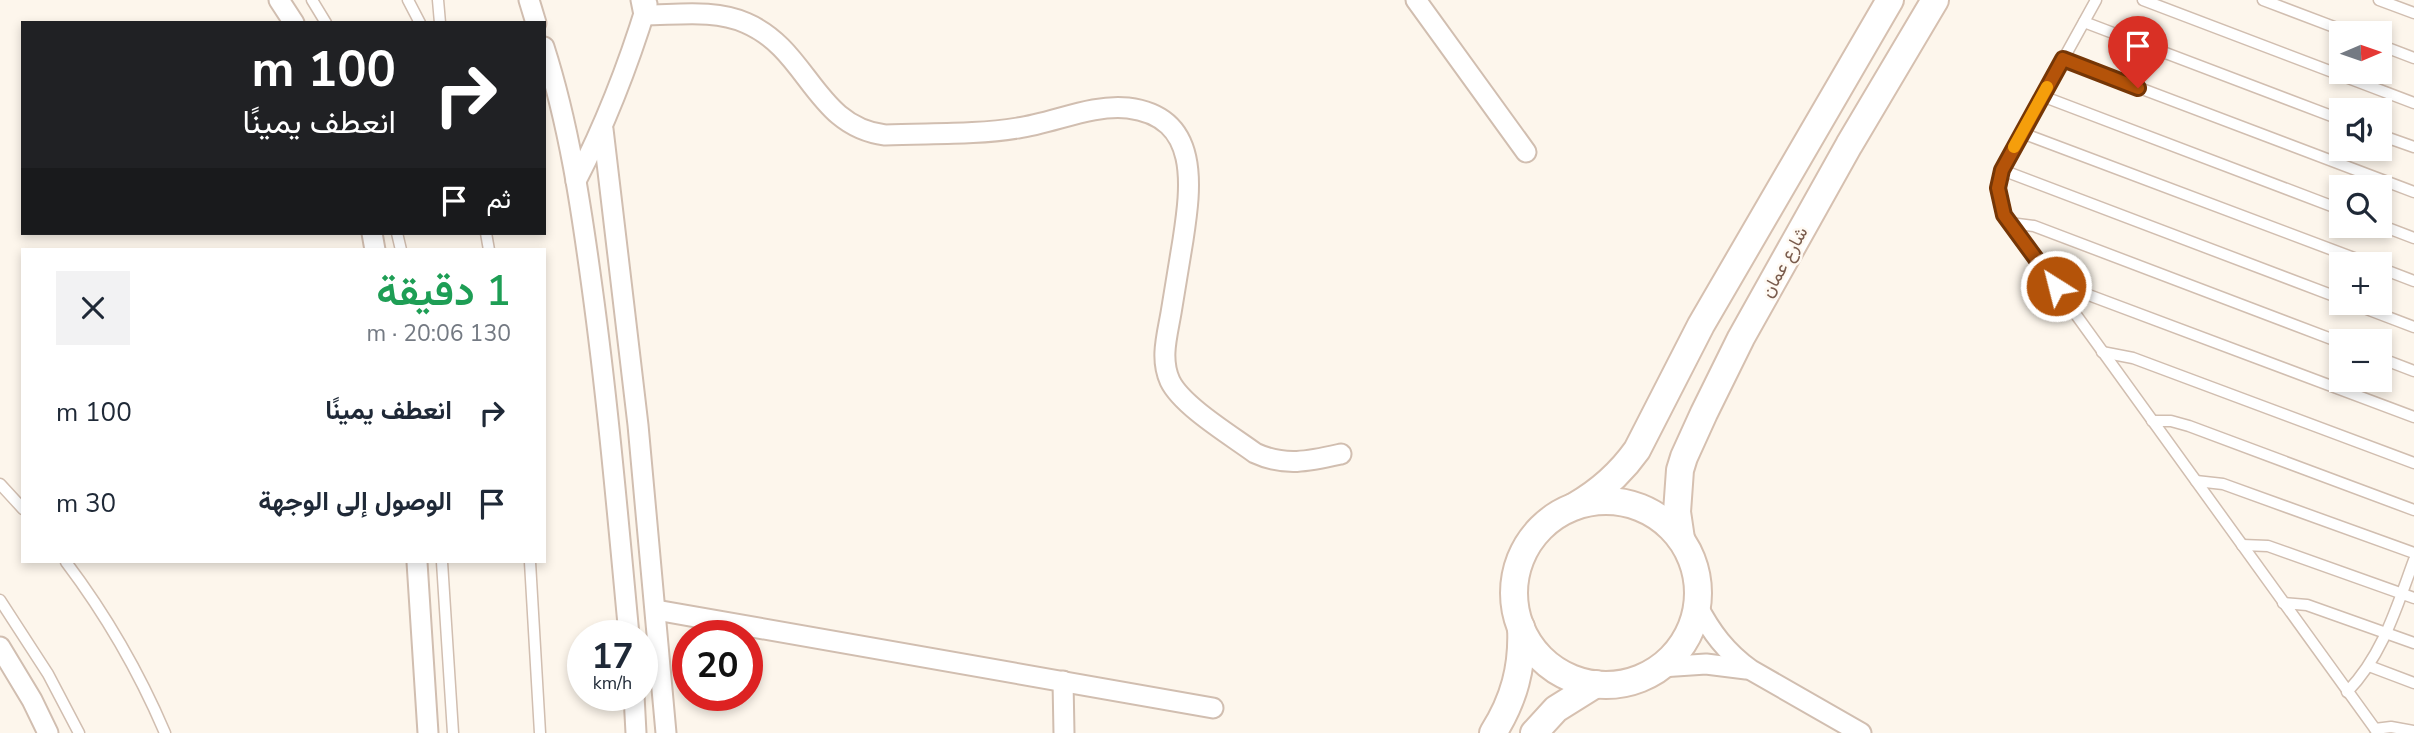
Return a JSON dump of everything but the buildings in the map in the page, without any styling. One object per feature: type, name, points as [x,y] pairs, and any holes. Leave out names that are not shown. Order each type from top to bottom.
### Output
[{"type":"main road","points":[[1493,733],[1504,715],[1517,681],[1522,645],[1514,586],[1527,545],[1540,528],[1556,515],[1604,488],[1637,450],[1701,325],[1890,0]]},
{"type":"main road","name":"شارع عمان","points":[[1681,539],[1677,512],[1681,470],[1704,413],[1741,338],[1849,145],[1935,0]]},
{"type":"main road","points":[[1521,627],[1543,660],[1559,672],[1596,684],[1630,682],[1661,667],[1685,640],[1697,605],[1695,571],[1690,554],[1681,539],[1668,524],[1634,505],[1595,501],[1575,506]]},
{"type":"main road","points":[[1534,733],[1556,709],[1596,684]]},
{"type":"street","points":[[279,0],[293,21]]},
{"type":"street","points":[[529,0],[535,21]]},
{"type":"street","points":[[1416,0],[1525,152]]},
{"type":"street","points":[[576,181],[603,129],[620,88],[644,5],[728,17],[759,29],[790,55],[834,113],[850,125],[872,133],[886,135],[1000,131],[1038,125],[1101,108],[1142,111],[1155,116],[1176,134],[1188,159],[1190,173],[1189,202],[1164,351],[1170,380],[1175,389],[1189,404],[1255,453],[1268,459],[1294,463],[1341,454]]},
{"type":"street","points":[[546,54],[563,117],[576,181],[609,408],[628,620]]},
{"type":"street","points":[[603,129],[638,425],[666,733]]},
{"type":"street","points":[[417,563],[428,733]]},
{"type":"street","points":[[1697,605],[1725,649],[1751,670],[1861,733]]},
{"type":"street","points":[[656,610],[1213,708]]},
{"type":"street","points":[[0,647],[32,699],[48,733]]},
{"type":"street","points":[[1661,667],[1706,664],[1751,670]]},
{"type":"street","points":[[1063,681],[1064,733]]},
{"type":"street","points":[[635,711],[636,733]]},
{"type":"lane","points":[[312,0],[325,21]]},
{"type":"lane","points":[[408,0],[419,21]]},
{"type":"lane","points":[[438,0],[440,21]]},
{"type":"lane","points":[[2096,0],[2002,170],[1998,197],[2004,215],[2376,731],[2391,727],[2414,732]]},
{"type":"lane","points":[[2143,0],[2414,103]]},
{"type":"lane","points":[[2263,0],[2329,25]]},
{"type":"lane","points":[[2379,0],[2414,13]]},
{"type":"lane","points":[[2084,22],[2329,115]]},
{"type":"lane","points":[[2392,50],[2414,58]]},
{"type":"lane","points":[[2063,59],[2414,192]]},
{"type":"lane","points":[[2042,96],[2329,205]]},
{"type":"lane","points":[[2022,132],[2338,252]]},
{"type":"lane","points":[[2392,140],[2414,148]]},
{"type":"lane","points":[[2002,170],[2329,294]]},
{"type":"lane","points":[[2010,223],[2034,226],[2329,338]]},
{"type":"lane","points":[[2392,230],[2414,238]]},
{"type":"lane","points":[[2392,273],[2414,281]]},
{"type":"lane","points":[[2056,286],[2086,293],[2414,416]]},
{"type":"lane","points":[[2382,315],[2414,327]]},
{"type":"lane","points":[[2102,352],[2133,358],[2414,463]]},
{"type":"lane","points":[[2392,363],[2414,371]]},
{"type":"lane","points":[[2152,421],[2171,421],[2189,426],[2414,510]]},
{"type":"lane","points":[[2196,481],[2223,484],[2414,553]]},
{"type":"lane","points":[[0,484],[21,507]]},
{"type":"lane","points":[[2242,545],[2268,546],[2414,598]]},
{"type":"lane","points":[[2347,692],[2369,666],[2386,634],[2414,560]]},
{"type":"lane","points":[[67,563],[89,593],[130,660],[165,733]]},
{"type":"lane","points":[[442,563],[453,733]]},
{"type":"lane","points":[[530,563],[540,733]]},
{"type":"lane","points":[[0,600],[48,674],[79,733]]},
{"type":"lane","points":[[2283,603],[2307,605],[2414,643]]},
{"type":"lane","points":[[2369,666],[2414,683]]},
{"type":"slow traffic","points":[[2014,147],[2047,87]]},
{"type":"route","points":[[2056,286],[2004,215],[1998,197],[2002,170],[2063,59],[2138,88]]}]
